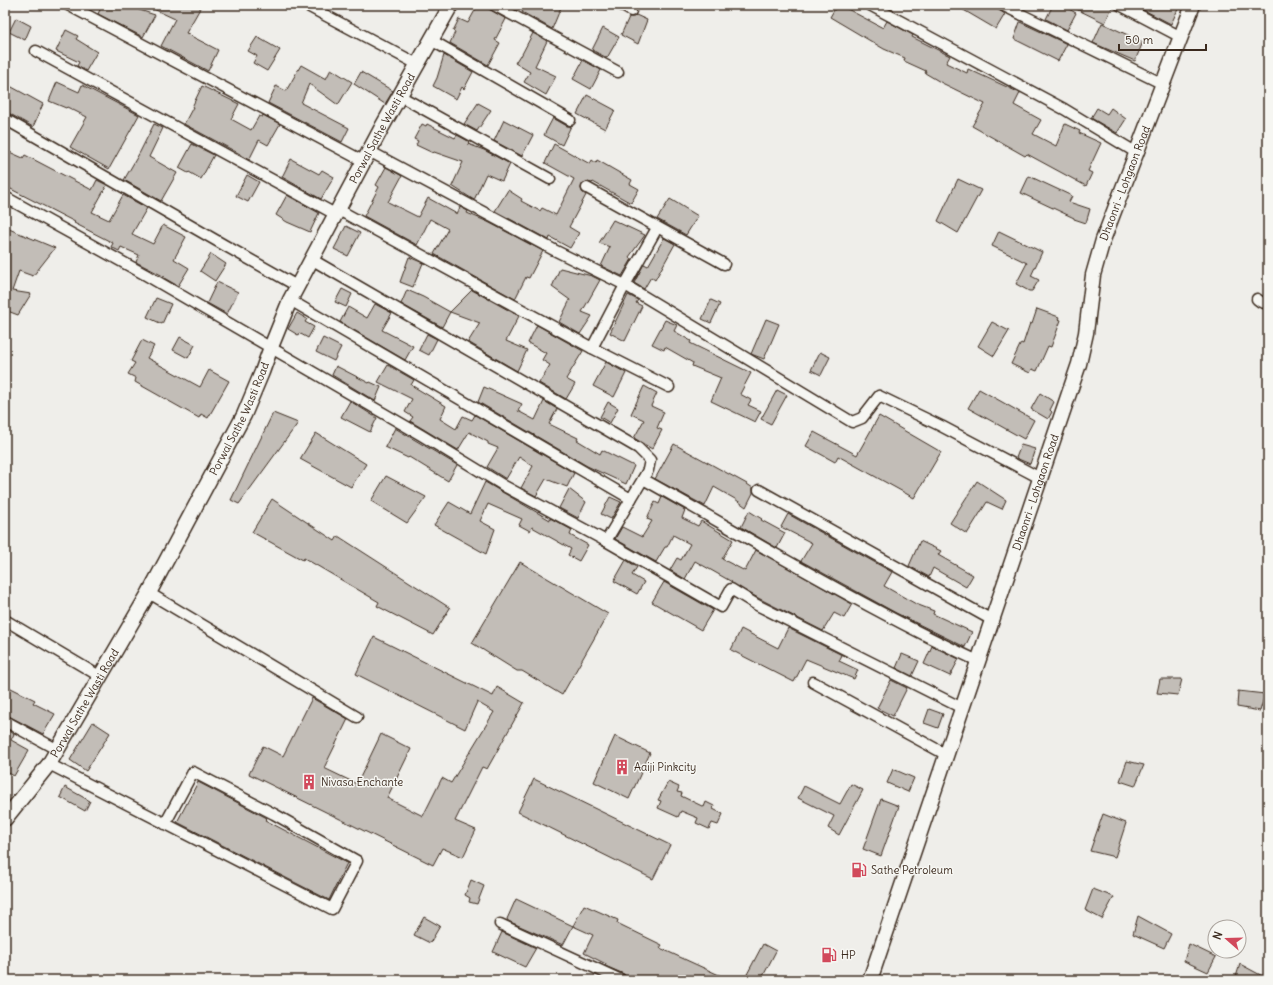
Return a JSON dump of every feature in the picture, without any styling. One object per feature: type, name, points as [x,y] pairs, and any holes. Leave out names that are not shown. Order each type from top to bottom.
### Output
[{"type":"main road","name":"Porwal Sathe Wasti Road","points":[[5,819],[49,764],[58,750],[149,593],[244,415],[262,372],[270,348],[297,286],[366,156],[451,5]]},
{"type":"main road","name":"Dhaonri - Lohgaon Road","points":[[870,980],[1079,364],[1086,333],[1093,275],[1103,240],[1193,5]]},
{"type":"street","points":[[68,5],[625,286],[852,422],[862,418],[879,396],[941,426],[1040,478]]},
{"type":"street","points":[[306,5],[417,64]]},
{"type":"street","points":[[494,5],[618,72]]},
{"type":"street","points":[[621,5],[632,11]]},
{"type":"street","points":[[870,5],[1064,109],[1136,153]]},
{"type":"street","points":[[1002,5],[1164,84]]},
{"type":"street","points":[[1122,5],[1181,37]]},
{"type":"street","points":[[431,40],[570,120]]},
{"type":"street","points":[[36,51],[592,348],[669,387]]},
{"type":"street","points":[[400,96],[550,179]]},
{"type":"street","points":[[5,119],[224,246],[297,286]]},
{"type":"street","points":[[587,188],[724,264]]},
{"type":"street","points":[[5,197],[146,275],[421,435],[506,487],[606,541],[721,607],[731,589],[757,605],[962,708]]},
{"type":"street","points":[[592,348],[657,228]]},
{"type":"street","points":[[311,259],[638,448],[650,460],[648,470],[606,541]]},
{"type":"street","points":[[1257,299],[1268,304]]},
{"type":"street","points":[[290,300],[631,498]]},
{"type":"street","points":[[643,479],[824,582],[924,636],[978,661]]},
{"type":"street","points":[[759,490],[992,620]]},
{"type":"street","points":[[149,593],[357,717]]},
{"type":"street","points":[[5,620],[101,676]]},
{"type":"street","points":[[813,682],[947,755]]},
{"type":"street","points":[[5,721],[58,750]]},
{"type":"street","points":[[49,764],[165,824],[332,909],[357,861],[274,814],[193,772],[165,824]]},
{"type":"street","points":[[500,924],[621,980]]},
{"type":"building","points":[[102,5],[124,5],[155,15],[143,37],[98,14]]},
{"type":"building","points":[[145,5],[202,5],[186,33],[218,50],[208,71],[161,46],[175,19]]},
{"type":"building","points":[[478,5],[482,5],[506,19],[495,40],[500,43],[488,65],[450,43],[455,32],[453,31],[459,19],[468,23]]},
{"type":"building","points":[[525,5],[562,5],[552,29],[522,12]]},
{"type":"building","points":[[837,5],[840,5],[883,28],[887,21],[913,35],[912,37],[950,56],[946,63],[967,73],[968,69],[1020,93],[1014,105],[1041,120],[1033,134],[1056,146],[1065,124],[1080,131],[1079,133],[1101,143],[1088,171],[1092,173],[1086,186],[1027,154],[1025,156],[972,126],[985,104],[942,83],[925,73],[926,71],[904,61],[905,58],[884,49],[830,17]]},
{"type":"building","points":[[955,5],[996,5],[997,9],[1005,14],[996,29]]},
{"type":"building","points":[[1053,5],[1062,5],[1076,13],[1067,30],[1046,19]]},
{"type":"building","points":[[1068,5],[1113,5],[1105,23]]},
{"type":"building","points":[[1134,5],[1180,5],[1171,24]]},
{"type":"building","points":[[636,15],[647,20],[638,44],[621,35],[629,17],[634,17]]},
{"type":"building","points":[[16,18],[31,26],[25,40],[9,32]]},
{"type":"building","points":[[1020,22],[1067,44],[1058,61],[1014,39]]},
{"type":"building","points":[[1102,23],[1143,42],[1135,61],[1093,43]]},
{"type":"building","points":[[603,28],[619,37],[607,58],[592,50]]},
{"type":"building","points":[[66,30],[78,36],[76,39],[97,52],[86,71],[77,66],[79,62],[56,51]]},
{"type":"building","points":[[533,33],[547,41],[535,66],[556,76],[546,95],[524,82],[530,72],[515,63],[520,55],[521,56]]},
{"type":"building","points":[[257,37],[280,50],[267,71],[253,63],[257,56],[248,51]]},
{"type":"building","points":[[444,55],[473,72],[464,89],[462,87],[456,99],[433,86]]},
{"type":"building","points":[[583,60],[601,70],[591,89],[573,79]]},
{"type":"building","points":[[301,65],[326,79],[331,69],[352,82],[338,105],[309,84],[301,103],[349,128],[342,142],[268,103],[276,86],[286,91]]},
{"type":"building","points":[[361,72],[393,91],[385,104],[354,84]]},
{"type":"building","points":[[57,82],[79,92],[82,85],[139,115],[109,169],[70,147],[87,117],[67,107],[66,108],[49,101]]},
{"type":"building","points":[[10,86],[43,104],[33,127],[5,111],[5,98]]},
{"type":"building","points":[[202,86],[239,104],[231,119],[251,130],[259,116],[262,117],[263,115],[280,124],[268,145],[259,140],[249,160],[184,124]]},
{"type":"building","points":[[587,95],[615,110],[605,129],[577,114]]},
{"type":"building","points":[[478,103],[491,110],[477,131],[464,124]]},
{"type":"building","points":[[1097,108],[1107,114],[1111,108],[1126,119],[1117,133],[1091,118]]},
{"type":"building","points":[[553,118],[567,126],[571,126],[562,145],[544,135]]},
{"type":"building","points":[[504,120],[533,135],[522,156],[494,141]]},
{"type":"building","points":[[154,124],[163,128],[149,157],[177,173],[161,201],[124,180]]},
{"type":"building","points":[[422,124],[426,126],[427,124],[455,138],[457,135],[470,142],[468,144],[484,150],[510,164],[502,181],[486,174],[474,200],[452,186],[463,162],[434,152],[433,153],[416,145],[418,141],[414,139]]},
{"type":"building","points":[[192,144],[214,155],[201,179],[179,168]]},
{"type":"building","points":[[554,144],[590,164],[592,160],[596,163],[597,160],[632,180],[630,184],[639,189],[631,203],[593,182],[583,183],[581,188],[582,192],[586,195],[569,227],[579,233],[570,248],[550,237],[549,240],[495,211],[508,190],[522,199],[521,201],[540,211],[542,208],[556,215],[574,179],[545,163]]},
{"type":"building","points":[[5,150],[23,158],[25,155],[92,190],[97,180],[107,185],[92,212],[109,220],[123,195],[147,208],[132,234],[153,244],[163,225],[186,237],[174,259],[189,268],[178,286],[164,278],[165,277],[136,262],[139,255],[121,247],[119,251],[111,247],[113,243],[5,186]]},
{"type":"building","points":[[291,159],[319,174],[322,170],[334,177],[321,199],[282,177]]},
{"type":"building","points":[[386,167],[402,176],[388,202],[418,217],[428,198],[457,214],[460,207],[468,211],[467,213],[488,222],[543,251],[529,278],[526,277],[515,299],[434,254],[448,229],[430,219],[417,245],[364,216],[379,187],[376,185]]},
{"type":"building","points":[[247,175],[259,182],[248,202],[236,196]]},
{"type":"building","points":[[1029,176],[1072,196],[1069,202],[1090,209],[1086,223],[1074,219],[1021,193]]},
{"type":"building","points":[[958,179],[981,190],[958,233],[938,221]]},
{"type":"building","points":[[287,195],[319,213],[310,232],[287,222],[276,215]]},
{"type":"building","points":[[670,199],[698,216],[686,235],[657,219]]},
{"type":"building","points":[[613,220],[645,235],[629,257],[632,259],[622,276],[601,266],[610,247],[599,243]]},
{"type":"building","points":[[346,226],[360,233],[348,256],[334,249]]},
{"type":"building","points":[[9,229],[55,248],[33,276],[19,271],[12,291],[31,294],[18,315],[5,310],[5,239]]},
{"type":"building","points":[[999,231],[1042,252],[1031,276],[1039,280],[1032,291],[1029,291],[1016,284],[1027,263],[992,246]]},
{"type":"building","points":[[664,238],[675,244],[655,280],[651,277],[644,289],[634,283],[644,264],[648,266]]},
{"type":"building","points":[[211,254],[226,264],[215,281],[200,271]]},
{"type":"building","points":[[409,257],[423,263],[413,287],[400,282]]},
{"type":"building","points":[[560,268],[592,276],[600,280],[582,312],[592,316],[580,334],[559,322],[570,300],[552,287]]},
{"type":"building","points":[[217,282],[238,292],[227,314],[207,303]]},
{"type":"building","points":[[342,289],[352,294],[346,307],[335,302]]},
{"type":"building","points":[[407,290],[450,312],[442,327],[401,304]]},
{"type":"building","points":[[472,290],[519,316],[506,341],[527,350],[517,371],[468,342],[480,323],[450,312]]},
{"type":"building","points":[[628,295],[638,300],[636,303],[642,306],[625,341],[610,333]]},
{"type":"building","points":[[156,298],[171,304],[162,324],[147,317]]},
{"type":"building","points":[[711,300],[720,304],[711,323],[702,319]]},
{"type":"building","points":[[375,304],[392,313],[382,330],[413,346],[405,360],[340,322],[348,307],[367,318]]},
{"type":"building","points":[[1037,309],[1059,317],[1058,319],[1061,320],[1051,347],[1048,346],[1037,371],[1032,369],[1030,373],[1011,364],[1021,343],[1023,344],[1030,323],[1032,324]]},
{"type":"building","points":[[297,313],[307,319],[305,322],[314,327],[308,338],[299,333],[298,335],[288,329]]},
{"type":"building","points":[[766,319],[779,324],[764,359],[751,354]]},
{"type":"building","points":[[665,320],[677,325],[674,331],[691,341],[690,343],[751,373],[740,394],[751,400],[748,405],[761,411],[755,422],[711,401],[721,378],[692,366],[693,363],[665,347],[664,350],[652,344]]},
{"type":"building","points":[[992,322],[1009,331],[994,356],[978,346]]},
{"type":"building","points":[[537,325],[583,351],[566,379],[575,384],[566,399],[539,383],[550,365],[542,360],[546,353],[528,343]]},
{"type":"building","points":[[427,334],[437,339],[429,355],[419,350]]},
{"type":"building","points":[[180,337],[195,345],[188,358],[173,350]]},
{"type":"building","points":[[323,338],[341,347],[334,361],[316,352]]},
{"type":"building","points":[[142,340],[154,346],[147,358],[200,387],[209,370],[229,381],[208,418],[201,414],[199,418],[135,382],[136,378],[128,374],[135,363],[131,361]]},
{"type":"building","points":[[820,352],[830,357],[821,375],[811,370]]},
{"type":"building","points":[[606,362],[626,373],[614,397],[593,386]]},
{"type":"building","points":[[388,365],[414,380],[411,385],[446,406],[440,419],[456,429],[463,416],[472,420],[475,415],[574,473],[567,487],[546,479],[536,496],[521,488],[533,466],[519,457],[506,479],[487,467],[498,448],[488,444],[488,442],[469,432],[458,450],[410,421],[413,417],[405,412],[412,399],[378,382]]},
{"type":"building","points":[[336,366],[369,383],[370,382],[381,387],[375,401],[332,375]]},
{"type":"building","points":[[644,386],[657,393],[651,406],[664,412],[657,428],[662,430],[652,449],[634,438],[644,420],[631,414]]},
{"type":"building","points":[[484,387],[522,404],[518,411],[535,420],[544,401],[557,409],[549,424],[578,438],[577,440],[600,454],[602,450],[634,466],[626,484],[587,466],[478,402]]},
{"type":"building","points":[[979,389],[1034,420],[1024,439],[968,408]]},
{"type":"building","points":[[777,390],[787,395],[771,424],[761,419]]},
{"type":"building","points":[[1040,393],[1054,402],[1050,410],[1052,412],[1048,419],[1031,409]]},
{"type":"building","points":[[350,401],[377,418],[370,432],[341,417]]},
{"type":"building","points":[[608,402],[618,408],[610,423],[600,417]]},
{"type":"building","points":[[273,413],[298,423],[239,504],[231,500]]},
{"type":"building","points":[[879,416],[941,452],[914,498],[838,456],[835,462],[806,446],[814,432],[857,455]]},
{"type":"building","points":[[395,428],[457,465],[448,481],[409,457],[408,458],[385,447]]},
{"type":"building","points":[[316,433],[366,464],[351,487],[300,459]]},
{"type":"building","points":[[674,444],[753,488],[753,493],[746,507],[714,487],[705,506],[655,479]]},
{"type":"building","points":[[1021,445],[1035,449],[1030,464],[1016,458]]},
{"type":"building","points":[[386,476],[426,497],[407,523],[371,501]]},
{"type":"building","points":[[977,481],[1006,500],[1002,509],[987,502],[967,534],[950,523]]},
{"type":"building","points":[[485,482],[550,520],[550,518],[572,530],[570,535],[588,545],[579,561],[568,555],[571,549],[532,527],[530,531],[519,525],[522,519],[488,504],[480,521],[495,529],[486,554],[434,525],[449,502],[470,514]]},
{"type":"building","points":[[569,489],[586,502],[578,518],[559,508]]},
{"type":"building","points":[[610,497],[621,502],[611,519],[601,514]]},
{"type":"building","points":[[662,497],[685,510],[682,518],[698,526],[701,521],[733,540],[722,559],[745,571],[756,550],[852,604],[844,618],[834,613],[823,631],[760,599],[695,561],[685,579],[670,570],[677,558],[681,560],[690,544],[673,535],[667,547],[665,547],[656,562],[615,539],[622,527],[642,537],[652,521],[647,519],[655,502],[659,504]]},
{"type":"building","points":[[272,499],[335,541],[338,536],[450,608],[433,635],[377,606],[379,602],[304,558],[303,560],[252,532]]},
{"type":"building","points":[[749,511],[762,519],[761,520],[785,533],[777,548],[741,527]]},
{"type":"building","points":[[788,514],[892,572],[884,586],[916,604],[934,611],[933,614],[972,632],[965,647],[896,613],[801,561],[812,543],[781,527]]},
{"type":"building","points":[[920,541],[941,551],[938,555],[973,575],[966,587],[933,568],[929,577],[909,566]]},
{"type":"building","points":[[626,560],[637,567],[632,575],[644,582],[637,594],[614,581]]},
{"type":"building","points":[[520,562],[608,614],[562,695],[522,671],[517,671],[472,643]]},
{"type":"building","points":[[664,582],[713,610],[701,630],[652,602]]},
{"type":"building","points":[[788,628],[842,655],[839,661],[858,670],[854,679],[806,659],[794,682],[731,650],[741,629],[778,648]]},
{"type":"building","name":"Nivasa Enchante","points":[[374,637],[493,696],[497,687],[524,703],[487,769],[482,767],[455,821],[476,830],[463,857],[442,848],[433,865],[249,774],[263,746],[283,756],[312,698],[348,719],[324,768],[357,784],[381,734],[411,749],[387,798],[423,816],[442,778],[451,783],[494,712],[477,702],[465,729],[356,674]]},
{"type":"building","points":[[932,646],[959,659],[950,676],[924,664]]},
{"type":"building","points":[[902,654],[919,661],[912,676],[896,668]]},
{"type":"building","points":[[1160,679],[1182,679],[1178,695],[1157,693]]},
{"type":"building","points":[[891,680],[907,688],[893,716],[877,708]]},
{"type":"building","points":[[5,685],[35,700],[33,703],[55,714],[43,734],[5,714]]},
{"type":"building","points":[[1238,691],[1265,694],[1260,711],[1237,707]]},
{"type":"building","points":[[929,709],[943,714],[938,728],[924,723]]},
{"type":"building","points":[[93,722],[110,733],[86,771],[70,760]]},
{"type":"building","points":[[5,728],[14,734],[11,740],[29,750],[14,776],[5,771]]},
{"type":"building","name":"Aaiji Pinkcity","points":[[615,736],[650,753],[629,799],[594,782]]},
{"type":"building","points":[[1127,761],[1144,765],[1135,786],[1120,781]]},
{"type":"building","points":[[893,769],[914,778],[908,792],[887,783]]},
{"type":"building","points":[[534,779],[670,845],[653,879],[518,812]]},
{"type":"building","points":[[198,782],[267,818],[265,820],[347,863],[329,900],[177,822]]},
{"type":"building","points":[[668,782],[679,787],[677,792],[682,793],[681,796],[704,807],[706,802],[714,806],[713,809],[723,814],[718,825],[712,823],[709,829],[696,823],[698,818],[681,811],[678,817],[658,808],[661,801],[658,800]]},
{"type":"building","points":[[851,784],[863,790],[839,835],[828,828],[834,816],[798,798],[804,786],[840,804]]},
{"type":"building","points":[[65,787],[90,801],[85,811],[60,797]]},
{"type":"building","points":[[881,799],[899,806],[881,856],[863,849]]},
{"type":"building","points":[[1103,814],[1126,823],[1115,857],[1090,851]]},
{"type":"building","points":[[471,880],[484,886],[477,904],[469,902],[470,898],[465,895]]},
{"type":"building","points":[[1093,889],[1114,897],[1102,919],[1085,910]]},
{"type":"building","points":[[516,899],[573,926],[563,945],[508,921],[507,919]]},
{"type":"building","points":[[584,905],[618,920],[617,923],[662,945],[660,948],[730,980],[627,980],[624,974],[605,966],[606,964],[584,953],[593,935],[573,926]]},
{"type":"building","points":[[1138,916],[1171,934],[1164,948],[1133,934]]},
{"type":"building","points":[[424,917],[440,926],[430,943],[414,935]]},
{"type":"building","points":[[502,932],[536,948],[525,967],[493,952]]},
{"type":"building","points":[[763,944],[776,951],[761,980],[744,980]]},
{"type":"building","points":[[1189,944],[1207,953],[1207,959],[1215,959],[1208,972],[1184,961]]},
{"type":"building","points":[[1240,964],[1268,979],[1268,980],[1235,980]]},
{"type":"place","name":"Aaiji Pinkcity","points":[[622,767]]},
{"type":"place","name":"Nivasa Enchante","points":[[309,782]]},
{"type":"place","name":"Sathe Petroleum","points":[[859,870]]},
{"type":"place","name":"HP","points":[[829,955]]}]
